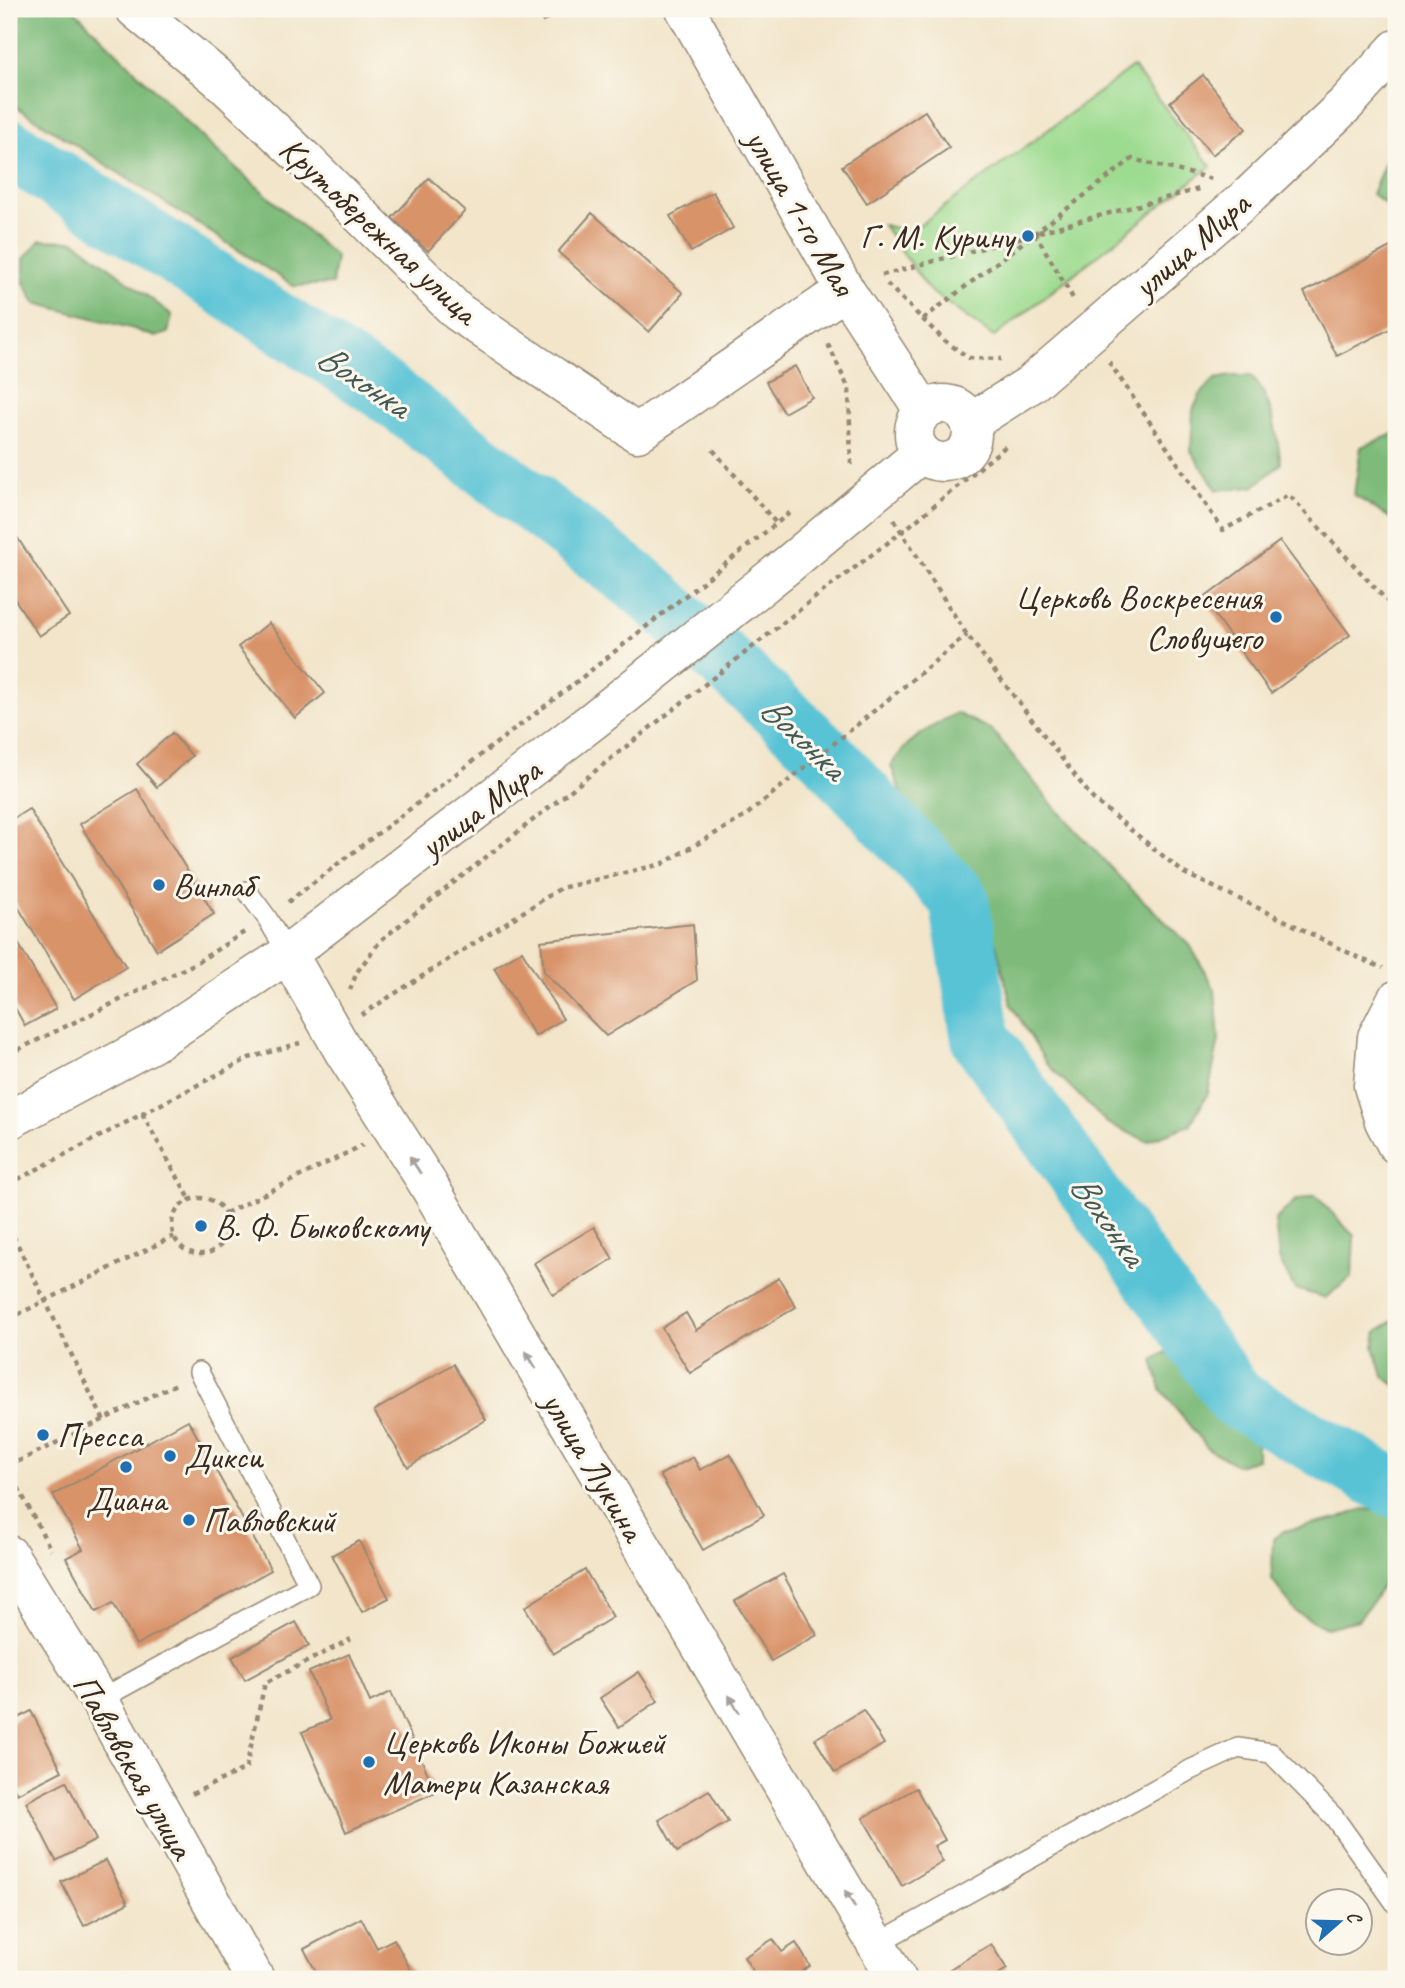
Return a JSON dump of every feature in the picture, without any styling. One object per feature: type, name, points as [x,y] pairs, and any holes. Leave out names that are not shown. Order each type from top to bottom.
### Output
[{"type":"street","name":"Крутобережная улица","points":[[135,9],[219,79],[458,312],[637,433],[845,290]]},
{"type":"street","name":"улица 1-го Мая","points":[[685,9],[845,290],[925,411]]},
{"type":"street","name":"улица Мира","points":[[970,423],[1031,384],[1251,194],[1346,104],[1396,49]]},
{"type":"street","points":[[941,405],[959,409],[970,423],[970,442],[958,458],[949,462],[930,459],[922,453],[914,436],[914,427],[925,411],[941,405]]},
{"type":"street","name":"улица Мира","points":[[9,1120],[153,1043],[288,954],[595,719],[922,453]]},
{"type":"street","name":"улица Лукина","points":[[288,954],[333,1034],[426,1181],[897,1979]]},
{"type":"street","points":[[1390,984],[1377,1037],[1373,1086],[1384,1121],[1396,1144]]},
{"type":"street","name":"Павловская улица","points":[[9,1555],[99,1700],[255,1979]]},
{"type":"lane","points":[[247,891],[288,954]]},
{"type":"lane","points":[[99,1700],[309,1585],[198,1373]]},
{"type":"lane","points":[[876,1944],[1190,1770],[1238,1748],[1270,1753],[1334,1817],[1396,1904]]},
{"type":"path","points":[[923,319],[1132,159],[1224,182]]},
{"type":"path","points":[[882,275],[1210,186]]},
{"type":"path","points":[[1035,233],[1076,304]]},
{"type":"path","points":[[813,312],[849,388],[851,464],[840,472]]},
{"type":"path","points":[[946,341],[969,358],[1011,359]]},
{"type":"path","points":[[1098,369],[1108,360],[1223,530],[1289,495],[1390,604],[1396,607]]},
{"type":"path","points":[[333,1034],[357,972],[382,940],[817,596],[902,532],[1008,444]]},
{"type":"path","points":[[713,450],[776,523]]},
{"type":"path","points":[[9,1054],[195,963],[267,918],[570,687],[798,506]]},
{"type":"path","points":[[902,532],[967,635],[1093,799],[1184,873],[1359,958],[1390,984]]},
{"type":"path","points":[[9,1184],[249,1058],[333,1034],[561,888],[662,864],[744,817],[967,635]]},
{"type":"path","points":[[142,1114],[190,1199]]},
{"type":"path","points":[[226,1213],[393,1131]]},
{"type":"path","points":[[204,1197],[217,1203],[226,1213],[229,1228],[224,1243],[212,1252],[197,1254],[182,1249],[174,1236],[172,1221],[178,1208],[190,1199],[204,1197]]},
{"type":"path","points":[[9,1227],[104,1421]]},
{"type":"path","points":[[9,1319],[174,1236]]},
{"type":"path","points":[[9,1466],[198,1373]]},
{"type":"path","points":[[160,1810],[246,1768],[265,1683],[351,1639]]},
{"type":"green space","points":[[9,9],[73,9],[207,142],[336,257],[332,284],[294,286],[9,102]]},
{"type":"green space","points":[[1133,67],[1211,166],[994,337],[929,290],[883,225],[910,232]]},
{"type":"green space","points":[[1396,140],[1396,213],[1372,194]]},
{"type":"green space","points":[[40,240],[75,241],[172,315],[168,333],[155,337],[131,328],[35,303],[24,282],[24,259]]},
{"type":"green space","points":[[1251,376],[1259,385],[1273,417],[1281,464],[1253,487],[1217,490],[1191,451],[1193,410],[1200,395],[1215,379]]},
{"type":"green space","points":[[1396,433],[1396,522],[1354,495],[1361,447]]},
{"type":"green space","points":[[956,713],[992,730],[1050,802],[1124,882],[1190,945],[1215,990],[1219,1040],[1208,1093],[1190,1125],[1147,1141],[1107,1123],[1046,1063],[1011,1004],[982,898],[914,827],[891,766],[911,741]]},
{"type":"green space","points":[[1315,1195],[1354,1236],[1352,1277],[1325,1298],[1295,1289],[1279,1259],[1275,1220],[1295,1201]]},
{"type":"green space","points":[[1396,1319],[1396,1386],[1383,1376],[1374,1347],[1377,1331]]},
{"type":"green space","points":[[1166,1352],[1257,1440],[1257,1459],[1237,1465],[1208,1449],[1161,1389],[1153,1360]]},
{"type":"green space","points":[[1363,1509],[1386,1511],[1396,1522],[1396,1555],[1376,1597],[1358,1620],[1326,1628],[1296,1612],[1272,1580],[1273,1539],[1284,1531],[1337,1519]]},
{"type":"building","points":[[534,9],[562,9],[543,22]]},
{"type":"building","points":[[1203,75],[1246,129],[1212,155],[1170,102]]},
{"type":"building","points":[[925,111],[949,148],[867,203],[842,166]]},
{"type":"building","points":[[429,178],[465,211],[428,251],[392,218]]},
{"type":"building","points":[[713,192],[733,228],[691,252],[670,216]]},
{"type":"building","points":[[592,213],[683,293],[649,332],[558,252]]},
{"type":"building","points":[[1396,244],[1396,326],[1337,356],[1304,292]]},
{"type":"building","points":[[795,366],[812,397],[784,413],[766,382]]},
{"type":"building","points":[[9,525],[69,616],[39,636],[14,598],[9,601]]},
{"type":"building","name":"Церковь Воскресения Словущего","points":[[1280,541],[1350,635],[1271,693],[1203,599]]},
{"type":"building","points":[[269,623],[325,693],[295,718],[238,647]]},
{"type":"building","points":[[172,733],[192,756],[157,787],[137,764]]},
{"type":"building","points":[[137,789],[214,914],[157,950],[80,824]]},
{"type":"building","points":[[29,809],[126,967],[74,999],[9,892],[9,821]]},
{"type":"building","points":[[693,924],[697,980],[606,1036],[544,972],[541,941]]},
{"type":"building","points":[[18,943],[56,1009],[25,1026],[9,997],[9,948]]},
{"type":"building","points":[[522,951],[563,1019],[535,1036],[494,968]]},
{"type":"building","points":[[594,1227],[613,1259],[553,1295],[534,1263]]},
{"type":"building","points":[[779,1278],[796,1307],[690,1373],[662,1328],[686,1313],[696,1330]]},
{"type":"building","points":[[453,1364],[486,1420],[408,1467],[374,1411]]},
{"type":"building","points":[[188,1420],[271,1570],[136,1645],[113,1603],[96,1612],[66,1558],[83,1549],[53,1495]]},
{"type":"building","points":[[730,1454],[764,1515],[703,1550],[660,1475],[693,1457],[700,1470]]},
{"type":"building","points":[[359,1541],[389,1598],[362,1612],[332,1555]]},
{"type":"building","points":[[585,1570],[613,1617],[553,1654],[525,1607]]},
{"type":"building","points":[[783,1574],[817,1635],[771,1661],[735,1601]]},
{"type":"building","points":[[296,1622],[309,1645],[245,1680],[232,1657]]},
{"type":"building","name":"Церковь Иконы Божией Матери Казанская","points":[[349,1654],[370,1702],[391,1692],[436,1792],[346,1832],[302,1732],[330,1720],[309,1672]]},
{"type":"building","points":[[639,1672],[658,1701],[619,1727],[600,1698]]},
{"type":"building","points":[[863,1710],[884,1744],[835,1773],[815,1739]]},
{"type":"building","points":[[31,1711],[62,1771],[17,1794],[9,1778],[9,1723]]},
{"type":"building","points":[[66,1781],[96,1840],[56,1861],[26,1802]]},
{"type":"building","points":[[916,1788],[945,1840],[934,1846],[943,1862],[902,1886],[863,1818]]},
{"type":"building","points":[[709,1790],[728,1822],[677,1852],[659,1820]]},
{"type":"building","points":[[106,1860],[128,1903],[84,1926],[61,1882]]},
{"type":"building","points":[[361,1918],[377,1948],[394,1939],[415,1978],[320,1979],[304,1949]]},
{"type":"building","points":[[773,1939],[782,1952],[796,1943],[810,1966],[790,1979],[758,1979],[744,1957]]},
{"type":"building","points":[[991,1944],[1007,1969],[990,1979],[957,1979],[950,1969]]},
{"type":"waterway","name":"Вохонка","points":[[9,148],[382,389],[647,590],[825,754],[959,899],[981,1039],[1237,1399],[1396,1489]]},
{"type":"place","name":"Г. М. Курину","points":[[1028,236]]},
{"type":"place","name":"Церковь Воскресения Словущего","points":[[1276,617]]},
{"type":"place","name":"Винлаб","points":[[159,885]]},
{"type":"place","name":"В. Ф. Быковскому","points":[[201,1226]]},
{"type":"place","name":"Пресса","points":[[43,1435]]},
{"type":"place","name":"Дикси","points":[[170,1456]]},
{"type":"place","name":"Диана","points":[[126,1467]]},
{"type":"place","name":"Павловский","points":[[189,1520]]},
{"type":"place","name":"Церковь Иконы Божией Матери Казанская","points":[[369,1762]]}]
